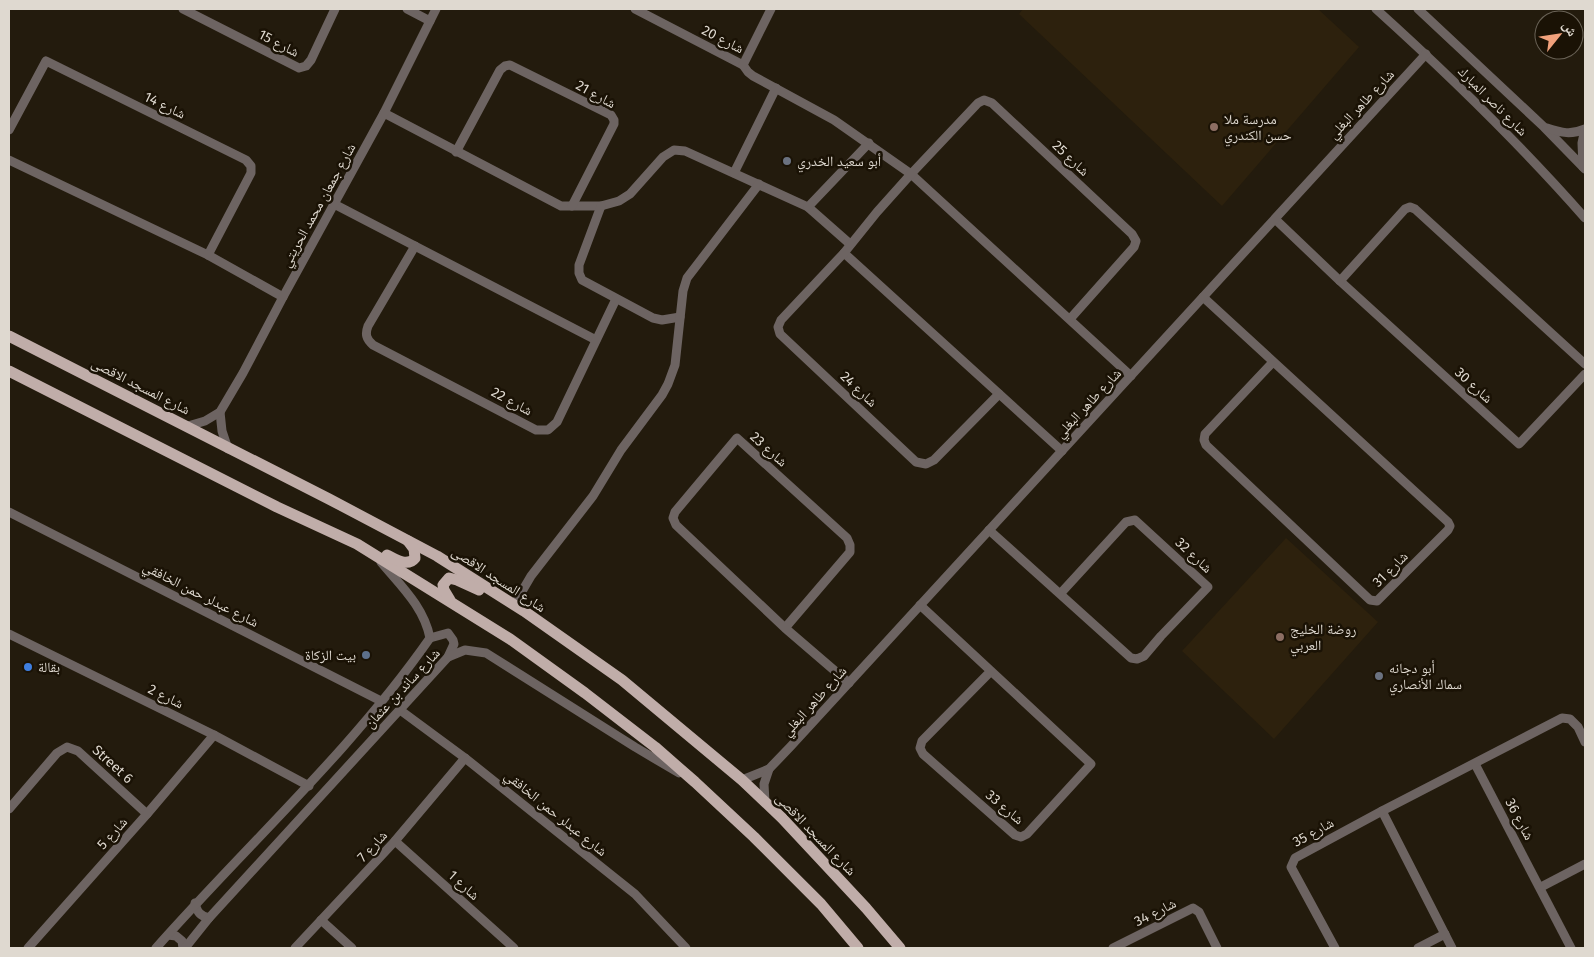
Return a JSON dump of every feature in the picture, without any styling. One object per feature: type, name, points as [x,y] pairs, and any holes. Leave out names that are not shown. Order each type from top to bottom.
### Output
[{"type":"main road","name":"شارع المسجد الاقصى","points":[[9,336],[329,499],[436,556],[512,603],[622,680],[742,780],[866,908],[900,948]]},
{"type":"main road","points":[[9,344],[40,359],[67,365]]},
{"type":"main road","points":[[9,371],[225,481],[357,544],[407,563],[414,561],[416,554],[407,541]]},
{"type":"main road","points":[[357,544],[510,639],[655,747],[754,837],[868,948]]},
{"type":"main road","points":[[455,605],[444,590],[443,585],[449,578],[512,603]]},
{"type":"main road","points":[[821,904],[858,948]]},
{"type":"main road","points":[[884,928],[896,948]]},
{"type":"street","name":"شارع 15","points":[[183,9],[299,68],[306,66],[311,60],[336,9]]},
{"type":"street","points":[[408,9],[430,20]]},
{"type":"street","name":"شارع جمعان محمد الحريتي","points":[[220,412],[244,373],[283,297],[384,113],[436,9]]},
{"type":"street","name":"شارع 20","points":[[635,9],[743,65],[772,9]]},
{"type":"street","name":"شارع ناصر المبارك","points":[[1376,9],[1426,54],[1544,172],[1585,218]]},
{"type":"street","name":"شارع ناصر المبارك","points":[[1418,9],[1544,127],[1584,168]]},
{"type":"street","name":"شارع طاهر البغلي","points":[[742,780],[769,769],[1426,54]]},
{"type":"street","name":"شارع 14","points":[[9,130],[46,61],[246,160],[251,166],[251,173],[208,255]]},
{"type":"street","name":"شارع 21","points":[[456,152],[500,70],[510,65],[610,115],[614,120],[614,124],[572,206]]},
{"type":"street","points":[[743,65],[753,76],[834,120],[911,174],[1131,376]]},
{"type":"street","points":[[734,173],[776,88]]},
{"type":"street","name":"شارع 25","points":[[877,212],[978,104],[984,100],[992,103],[1132,234],[1136,240],[1134,247],[1070,319]]},
{"type":"street","points":[[384,113],[561,206],[601,206],[619,201],[630,194],[663,157],[674,150],[685,151],[808,207],[850,244]]},
{"type":"street","points":[[1544,127],[1565,134],[1576,133],[1585,129]]},
{"type":"street","points":[[1584,168],[1582,143],[1585,129]]},
{"type":"street","points":[[808,207],[869,143]]},
{"type":"street","points":[[9,160],[208,255],[283,297]]},
{"type":"street","points":[[512,603],[593,496],[620,450],[662,395],[675,365],[682,291],[687,278],[759,184]]},
{"type":"street","points":[[334,204],[596,340],[616,300]]},
{"type":"street","points":[[601,206],[579,265],[580,277],[585,283],[656,319],[680,317]]},
{"type":"street","points":[[1340,281],[1405,209],[1410,207],[1416,209],[1585,364]]},
{"type":"street","name":"شارع 24","points":[[877,212],[844,252],[781,320],[778,327],[780,334],[916,462],[926,464],[934,460],[999,394]]},
{"type":"street","name":"شارع 30","points":[[1275,219],[1340,281],[1519,444],[1585,374]]},
{"type":"street","name":"شارع 22","points":[[415,246],[368,326],[366,333],[368,340],[536,430],[544,431],[551,428],[557,422],[596,340]]},
{"type":"street","points":[[844,252],[1062,451]]},
{"type":"street","name":"شارع 31","points":[[1203,297],[1448,522],[1450,526],[1442,537],[1376,601],[1370,600],[1206,445],[1204,440],[1205,434],[1273,362]]},
{"type":"street","points":[[188,426],[205,421],[220,412],[222,431],[228,449]]},
{"type":"street","name":"شارع 23","points":[[785,628],[850,552],[850,545],[847,538],[737,438],[675,512],[673,518],[676,524],[785,628],[849,682]]},
{"type":"street","name":"شارع عبدلر حمن الخافقي","points":[[9,512],[382,701]]},
{"type":"street","name":"شارع 32","points":[[989,530],[1060,594],[1131,658],[1138,659],[1144,656],[1208,587],[1135,520],[1130,520],[1126,522],[1060,594]]},
{"type":"street","name":"شارع ساند بن عثمان","points":[[156,948],[195,903],[309,786],[405,674],[430,638],[428,624],[419,607],[374,554]]},
{"type":"street","name":"شارع 33","points":[[920,605],[991,671],[1091,764],[1026,834],[1021,837],[1015,836],[965,792],[923,754],[920,748],[922,741],[991,671]]},
{"type":"street","name":"شارع 2","points":[[9,634],[214,735],[309,786]]},
{"type":"street","points":[[430,638],[443,634],[451,636],[454,644],[448,657]]},
{"type":"street","name":"شارع ساند بن عثمان","points":[[184,948],[209,918],[448,657],[465,650],[486,653],[635,747],[695,782]]},
{"type":"street","name":"شارع عبدلر حمن الخافقي","points":[[400,710],[465,758],[635,894],[686,948]]},
{"type":"street","points":[[1475,764],[1562,718],[1570,719],[1578,727],[1585,742]]},
{"type":"street","name":"شارع 5","points":[[28,948],[214,735]]},
{"type":"street","name":"Street 6","points":[[9,809],[57,753],[67,747],[78,751],[147,814]]},
{"type":"street","name":"شارع 7","points":[[295,948],[395,841],[465,758]]},
{"type":"street","name":"شارع 35","points":[[1335,948],[1291,867],[1295,858],[1382,810],[1475,764]]},
{"type":"street","name":"شارع 36","points":[[1475,764],[1572,948]]},
{"type":"street","points":[[765,802],[764,784],[769,769]]},
{"type":"street","points":[[1382,810],[1452,948]]},
{"type":"street","name":"شارع 1","points":[[395,841],[514,948]]},
{"type":"street","points":[[1541,887],[1585,864]]},
{"type":"street","points":[[195,903],[197,911],[202,916],[209,918]]},
{"type":"street","name":"شارع 34","points":[[1113,948],[1193,908],[1197,909],[1217,948]]},
{"type":"street","points":[[321,920],[352,948]]},
{"type":"street","points":[[1418,948],[1445,934]]},
{"type":"street","points":[[168,935],[176,936],[182,942],[184,948]]},
{"type":"shaded area","name":"مدرسة ملا حسن الكندري","points":[[1023,9],[1318,9],[1359,47],[1222,206],[1019,14]]},
{"type":"shaded area","name":"روضة الخليج العربي","points":[[1286,538],[1378,622],[1274,739],[1182,651]]},
{"type":"place","name":"مدرسة ملا حسن الكندري","points":[[1214,127]]},
{"type":"place","name":"أبو سعيد الخدري","points":[[787,161]]},
{"type":"place","name":"روضة الخليج العربي","points":[[1280,637]]},
{"type":"place","name":"بيت الزكاة","points":[[366,655]]},
{"type":"place","name":"بقالة","points":[[28,667]]},
{"type":"place","name":"أبو دجانه سماك الأنصاري","points":[[1379,676]]}]
